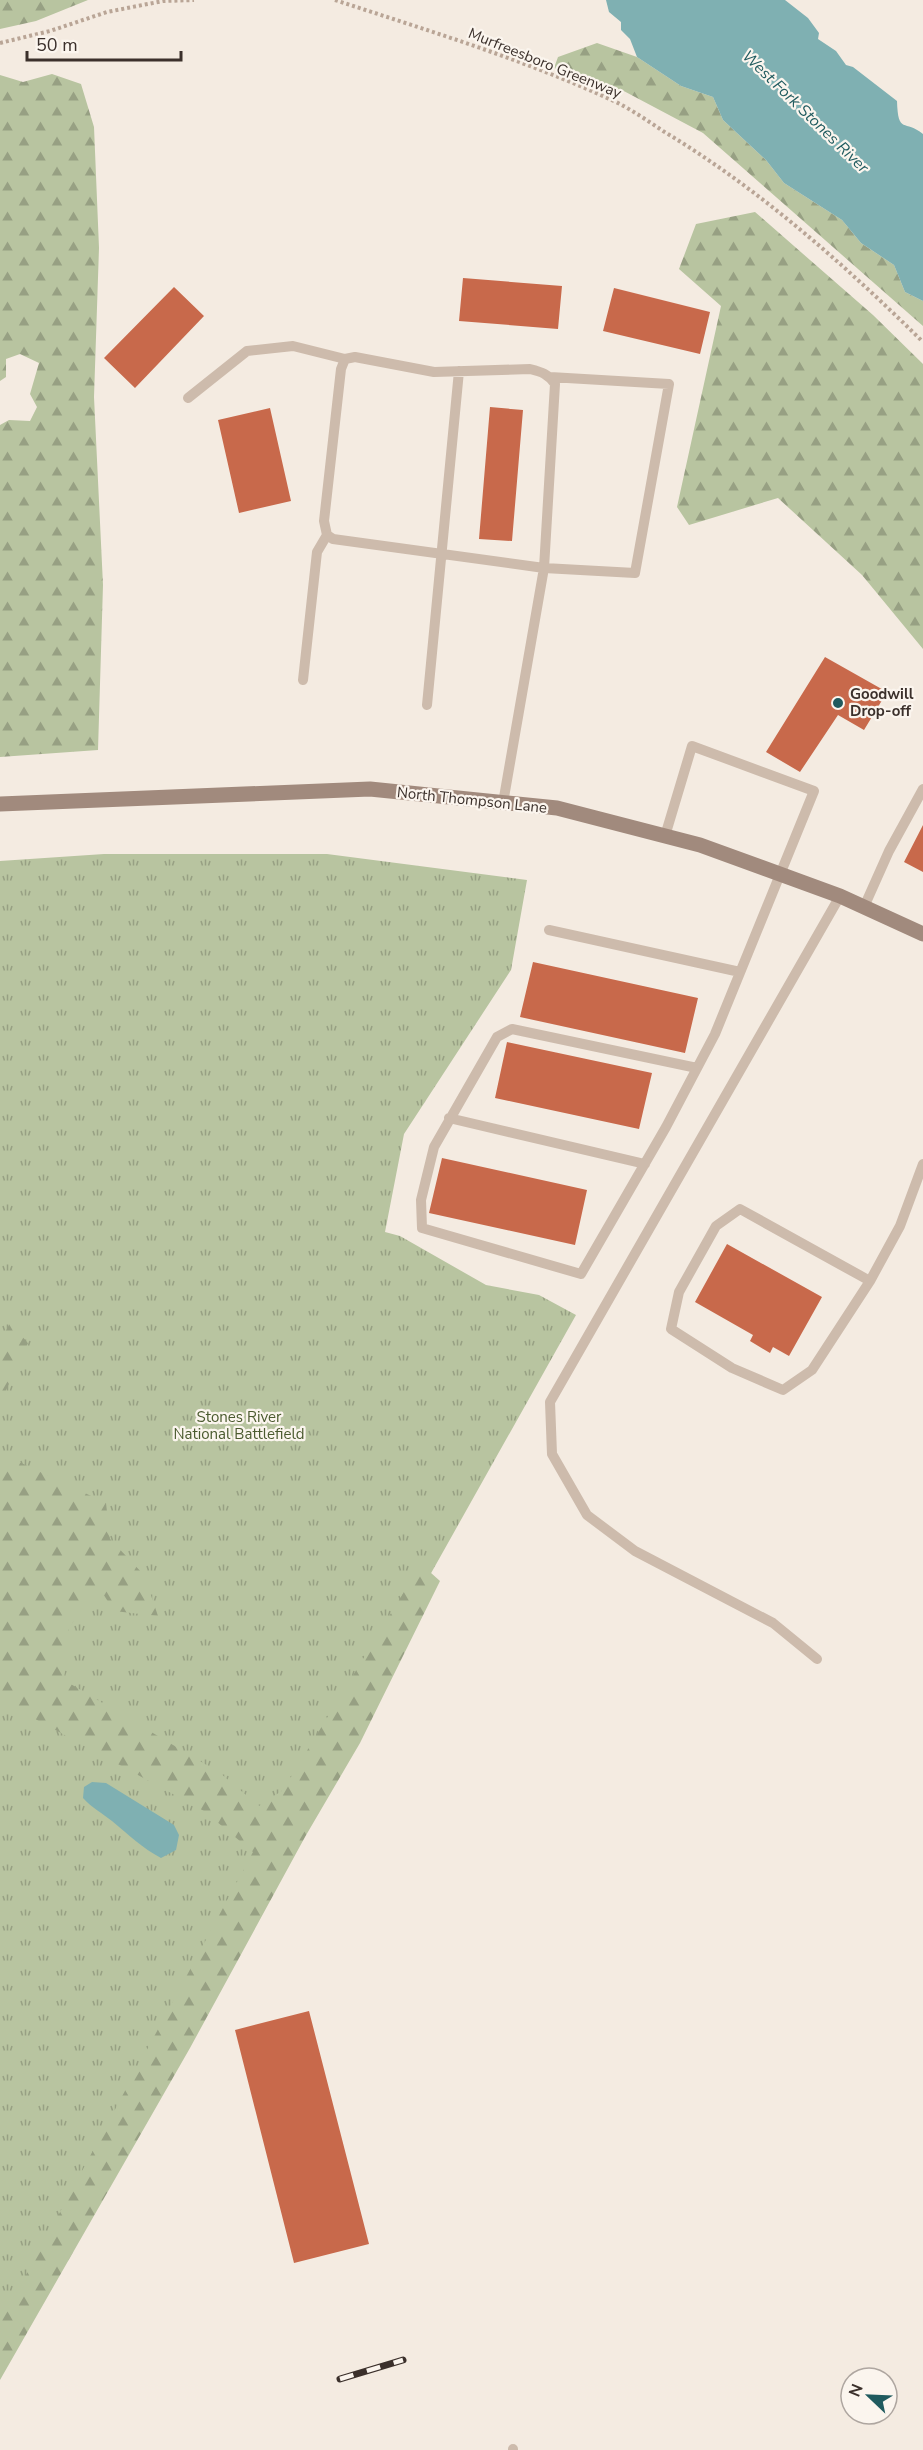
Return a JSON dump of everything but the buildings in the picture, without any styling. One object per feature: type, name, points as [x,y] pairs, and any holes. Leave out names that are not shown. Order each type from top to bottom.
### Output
[{"type":"main road","name":"North Thompson Lane","points":[[0,804],[370,789],[557,808],[700,845],[840,896],[923,934]]},
{"type":"lane","points":[[188,398],[247,351],[293,346],[345,359],[355,357],[434,372],[530,369],[550,377],[555,384],[556,395],[544,568],[503,803]]},
{"type":"lane","points":[[303,681],[317,552],[327,535],[324,521],[341,369],[345,359]]},
{"type":"lane","points":[[428,705],[459,371]]},
{"type":"lane","points":[[327,535],[342,540],[544,568],[635,573],[669,384],[550,377]]},
{"type":"lane","points":[[665,836],[692,747],[814,791],[715,1034],[697,1068],[645,1164],[581,1274],[422,1228],[421,1200],[434,1147],[497,1037],[512,1029],[697,1068]]},
{"type":"lane","points":[[864,907],[889,851],[923,789]]},
{"type":"lane","points":[[817,1659],[772,1623],[635,1551],[588,1515],[552,1454],[550,1402],[840,896]]},
{"type":"lane","points":[[549,930],[740,972]]},
{"type":"lane","points":[[449,1118],[645,1164]]},
{"type":"lane","points":[[870,1281],[740,1209],[716,1226],[679,1292],[671,1329],[732,1368],[783,1390],[812,1370],[870,1281],[900,1226],[923,1164]]},
{"type":"path","points":[[0,43],[107,12],[163,1],[194,0]]},
{"type":"path","name":"Murfreesboro Greenway","points":[[335,0],[472,46],[618,103],[684,143],[734,178],[805,235],[923,342]]},
{"type":"green space","points":[[0,0],[88,0],[36,21],[0,29]]},
{"type":"green space","points":[[597,43],[637,57],[681,86],[713,97],[723,120],[766,160],[784,183],[842,220],[861,243],[894,265],[905,292],[923,301],[923,326],[703,133],[620,89],[601,88],[554,68],[558,57]]},
{"type":"green space","points":[[52,74],[81,84],[94,127],[99,248],[94,397],[103,585],[98,750],[0,757],[0,425],[9,420],[30,421],[37,407],[30,394],[39,363],[20,354],[6,359],[6,377],[0,381],[0,75],[23,82]]},
{"type":"green space","points":[[755,212],[873,315],[923,364],[923,649],[862,575],[778,498],[689,525],[677,507],[721,306],[679,269],[696,224]]},
{"type":"green space","name":"Stones River National Battlefield","points":[[104,854],[327,854],[527,880],[511,970],[404,1134],[385,1232],[400,1236],[486,1285],[539,1295],[576,1315],[0,2341],[0,861]]},
{"type":"green space","points":[[10,1323],[28,1343],[0,1403],[0,1342]]},
{"type":"green space","points":[[0,1453],[106,1503],[110,1539],[144,1575],[158,1616],[114,1611],[100,1589],[69,1627],[64,1680],[220,1773],[259,1806],[283,1790],[421,1564],[440,1581],[360,1743],[305,1837],[190,2048],[0,2380],[0,2317],[29,2270],[253,1852],[204,1811],[4,1702],[0,1704]]},
{"type":"water","name":"West Fork Stones River","points":[[606,0],[785,0],[808,18],[819,33],[818,39],[836,51],[846,65],[853,67],[897,101],[901,122],[923,134],[923,301],[905,292],[894,265],[861,243],[842,220],[784,183],[766,160],[723,120],[713,97],[681,86],[637,57],[630,39],[621,30],[621,22],[609,12]]},
{"type":"water","points":[[92,1782],[106,1783],[174,1825],[179,1835],[176,1850],[161,1858],[90,1805],[83,1798],[84,1787]]},
{"type":"railway","points":[[340,2379],[403,2360]]},
{"type":"place","name":"Goodwill Drop-off","points":[[838,703]]}]
